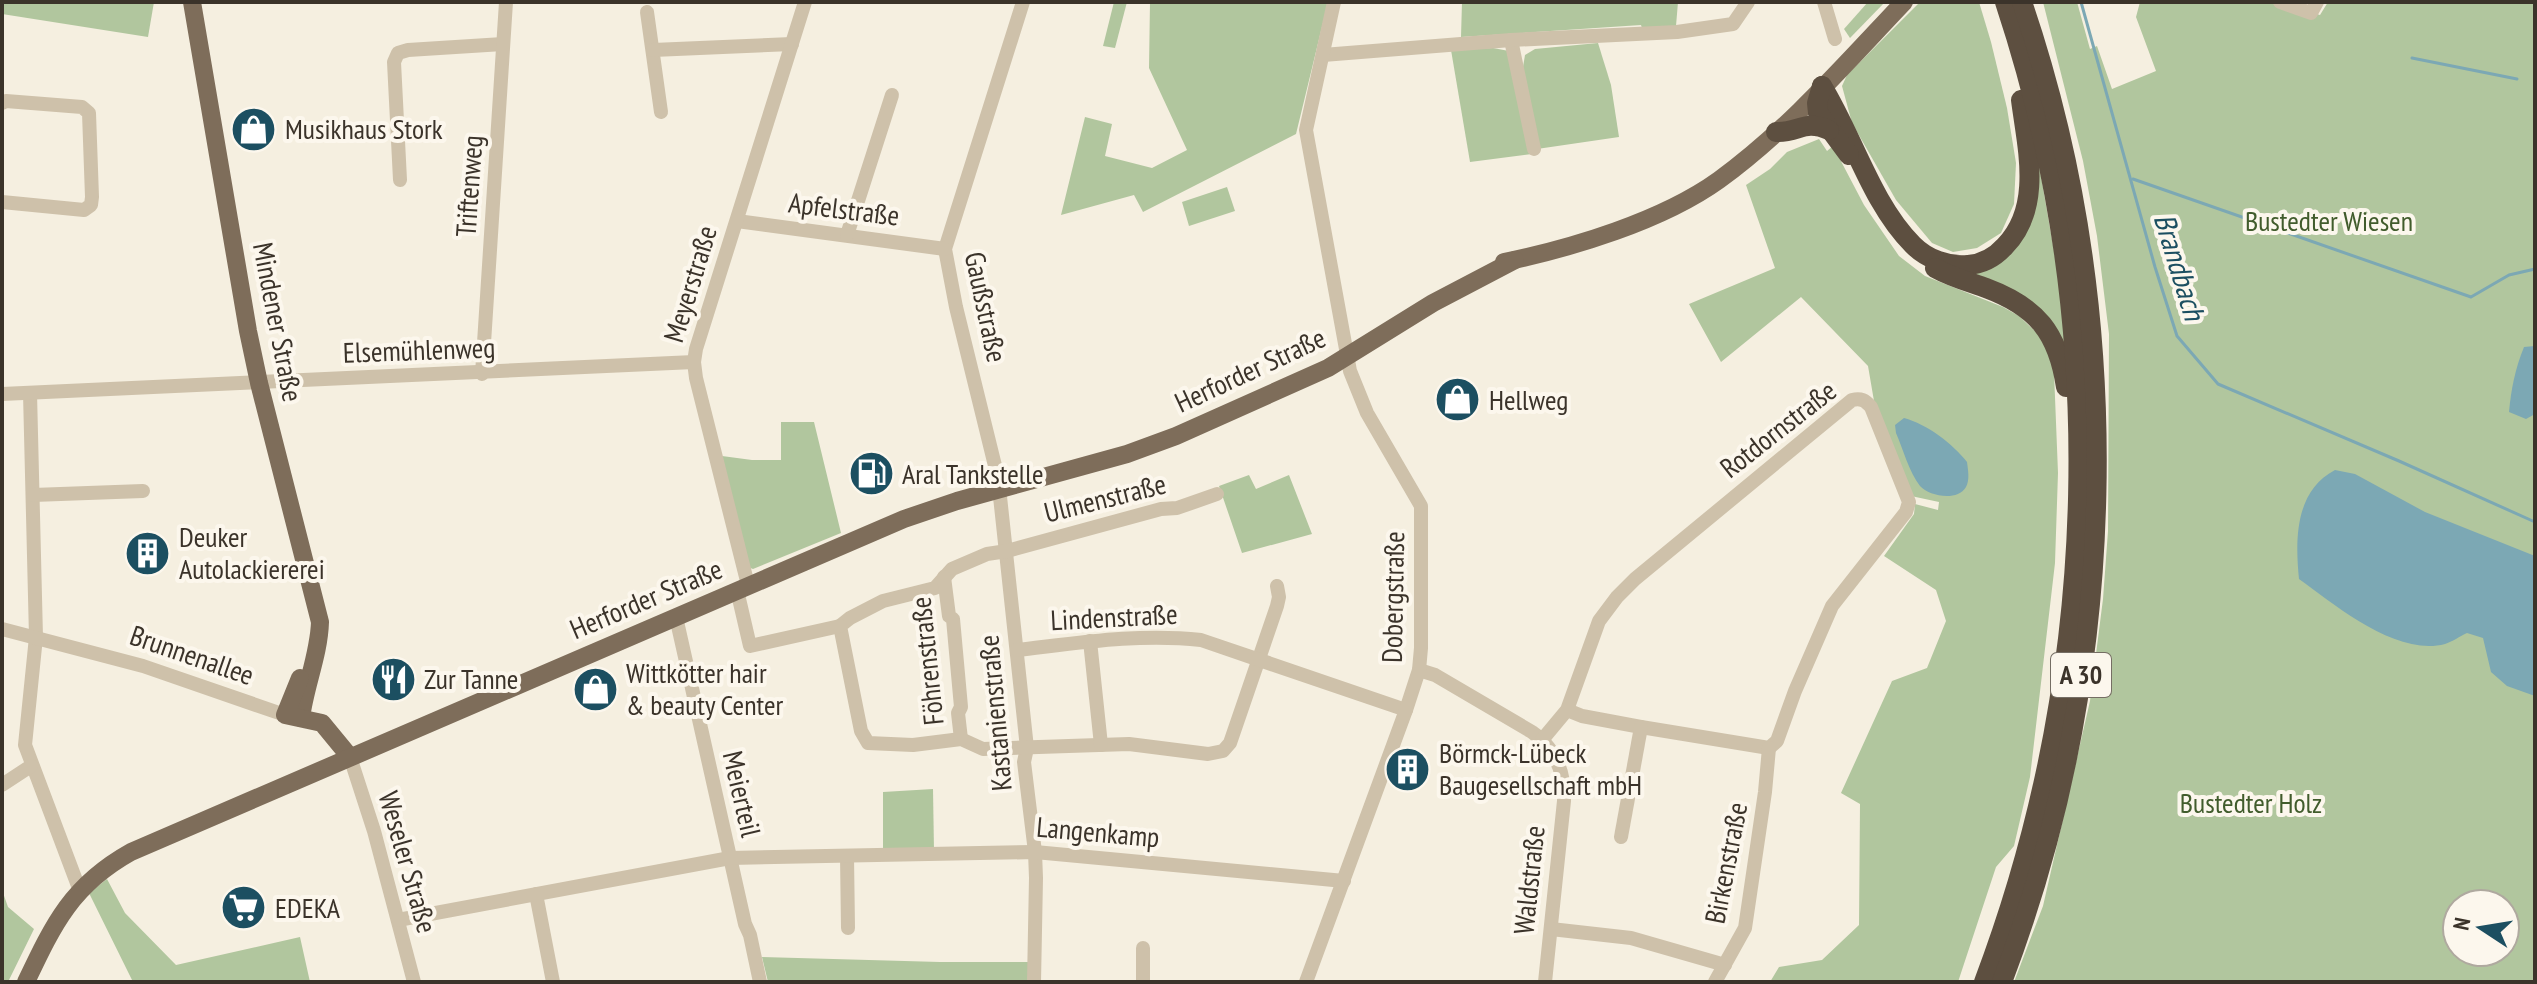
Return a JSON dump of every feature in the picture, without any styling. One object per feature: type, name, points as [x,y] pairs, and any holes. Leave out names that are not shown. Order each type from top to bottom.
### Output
[{"type":"highway","points":[[1822,86],[1837,110],[1883,205],[1914,247],[1931,258],[1949,264],[1970,265],[1985,261],[1998,254],[2020,225],[2029,192],[2029,164],[2020,94],[1996,2]]},
{"type":"highway","name":"A 30","points":[[1984,982],[2021,870],[2052,743],[2074,595],[2078,481],[2077,376],[2064,254],[2048,162],[2005,2]]},
{"type":"highway","name":"A 30","points":[[2002,982],[2038,875],[2057,806],[2076,709],[2087,633],[2094,547],[2096,459],[2092,358],[2081,252],[2065,157],[2022,2]]},
{"type":"highway","points":[[2032,2],[2034,37]]},
{"type":"highway","points":[[1822,86],[1817,103],[1818,113],[1849,155],[1895,235],[1907,248],[1944,273],[2022,304],[2048,330],[2058,349],[2064,372],[2069,404],[2070,461],[2078,481]]},
{"type":"highway","points":[[1776,132],[1790,133],[1805,125],[1818,125],[1829,130]]},
{"type":"main road","name":"Mindener Straße","points":[[192,2],[259,383],[320,622],[317,651],[304,670],[293,717]]},
{"type":"main road","name":"Herforder Straße","points":[[26,982],[57,919],[80,891],[131,852],[904,519],[1127,454],[1176,436],[1328,368],[1433,303],[1515,260],[1627,227],[1695,195],[1719,180],[1776,132],[1904,2]]},
{"type":"main road","name":"Brunnenallee","points":[[293,717],[322,723],[350,757]]},
{"type":"street","name":"Triftenweg","points":[[482,374],[506,2]]},
{"type":"street","name":"Meyerstraße","points":[[742,588],[694,362],[805,2]]},
{"type":"street","name":"Gaußstraße","points":[[999,489],[945,249],[1023,2]]},
{"type":"street","name":"Dobergstraße","points":[[1306,982],[1419,670],[1421,506],[1367,413],[1350,371],[1306,130],[1334,2]]},
{"type":"street","points":[[1323,55],[1511,40],[1677,32],[1733,24],[1748,2]]},
{"type":"street","points":[[1824,2],[1835,39]]},
{"type":"street","points":[[2280,2],[2314,7]]},
{"type":"street","points":[[647,12],[661,112]]},
{"type":"street","points":[[1511,40],[1534,149]]},
{"type":"street","points":[[400,180],[394,62],[398,53],[503,44]]},
{"type":"street","points":[[653,50],[792,44]]},
{"type":"street","points":[[847,235],[892,95]]},
{"type":"street","points":[[2,103],[82,107],[89,113],[92,197],[91,205],[84,210],[2,202]]},
{"type":"street","name":"Apfelstraße","points":[[737,221],[945,249]]},
{"type":"street","name":"Elsemühlenweg","points":[[2,394],[694,362]]},
{"type":"street","points":[[30,393],[36,637],[25,745],[80,891]]},
{"type":"street","name":"Rotdornstraße","points":[[1542,740],[1567,710],[1599,621],[1617,597],[1852,400],[1860,398],[1871,407],[1909,502],[1906,512],[1832,606],[1777,741],[1769,748]]},
{"type":"street","name":"Kastanienstraße","points":[[999,489],[1035,852],[1034,982]]},
{"type":"street","points":[[33,495],[143,491]]},
{"type":"street","name":"Ulmenstraße","points":[[1007,551],[1161,509],[1177,508],[1217,494]]},
{"type":"street","name":"Föhrenstraße","points":[[742,588],[750,646],[840,626],[883,601],[935,588],[952,569],[987,554],[1007,551]]},
{"type":"street","name":"Föhrenstraße","points":[[944,577],[949,616],[953,619],[961,739]]},
{"type":"street","points":[[1260,659],[1277,606],[1277,586]]},
{"type":"street","name":"Meierteil","points":[[676,617],[760,982]]},
{"type":"street","name":"Föhrenstraße","points":[[840,626],[861,731],[868,743],[913,745],[961,739],[983,749],[1101,745],[1150,746],[1208,754],[1223,751],[1230,743],[1260,659]]},
{"type":"street","name":"Brunnenallee","points":[[2,629],[143,666],[293,717]]},
{"type":"street","name":"Lindenstraße","points":[[1017,650],[1090,641],[1174,637],[1201,640],[1406,710]]},
{"type":"street","points":[[1090,641],[1101,745]]},
{"type":"street","name":"Waldstraße","points":[[1419,670],[1435,675],[1542,740],[1558,762],[1564,786],[1545,982]]},
{"type":"street","points":[[1567,710],[1582,716],[1769,748]]},
{"type":"street","points":[[1621,837],[1641,727]]},
{"type":"street","name":"Birkenstraße","points":[[1715,982],[1745,928],[1748,915],[1769,748]]},
{"type":"street","name":"Weseler Straße","points":[[350,757],[374,831],[414,982]]},
{"type":"street","points":[[2,785],[31,766]]},
{"type":"street","name":"Langenkamp","points":[[398,920],[730,858],[1035,852],[1344,881]]},
{"type":"street","points":[[847,856],[848,928]]},
{"type":"street","points":[[536,894],[553,982]]},
{"type":"street","points":[[1551,929],[1631,938],[1725,965]]},
{"type":"street","points":[[1143,948],[1143,982]]},
{"type":"green space","points":[[3,2],[154,2],[148,37],[2,14]]},
{"type":"green space","points":[[1114,2],[1127,2],[1115,48],[1103,46]]},
{"type":"green space","points":[[1150,2],[1328,2],[1296,134],[1143,212],[1134,195],[1061,215],[1085,117],[1112,124],[1105,156],[1152,168],[1187,150],[1149,68]]},
{"type":"green space","points":[[1462,2],[1678,2],[1676,26],[1642,28],[1641,25],[1461,37]]},
{"type":"green space","points":[[1868,2],[1885,2],[1850,38],[1844,29]]},
{"type":"green space","points":[[1920,2],[1979,2],[2007,108],[2016,163],[2014,204],[2001,233],[1977,248],[1953,252],[1932,243],[1896,200],[1852,123],[1842,86],[1847,75]]},
{"type":"green space","name":"Bustedter Wiesen","points":[[2043,2],[2077,2],[2090,49],[2097,46],[2112,89],[2156,71],[2136,17],[2140,2],[2277,2],[2320,15],[2328,2],[2535,4],[2535,982],[2014,982],[2043,906],[2090,701],[2103,599],[2108,531],[2109,334],[2097,236],[2083,161]]},
{"type":"green space","points":[[1598,43],[1611,85],[1619,137],[1537,149],[1523,67],[1525,55],[1535,49]]},
{"type":"green space","points":[[1493,48],[1509,51],[1532,154],[1470,162],[1451,50]]},
{"type":"green space","points":[[1819,139],[1827,151],[1833,146],[1864,205],[1899,256],[1925,276],[2019,316],[2037,333],[2054,372],[2058,473],[2055,563],[2030,777],[2014,846],[1996,867],[1958,982],[1770,982],[1779,967],[1822,960],[1859,925],[1860,804],[1841,793],[1892,681],[1927,668],[1946,621],[1936,590],[1884,556],[1914,514],[1915,504],[1938,510],[1939,502],[1911,496],[1874,401],[1868,366],[1801,297],[1721,362],[1689,304],[1775,268],[1746,185],[1770,169],[1787,152]]},
{"type":"green space","points":[[2035,142],[2061,291],[2067,358],[2057,332],[1949,267],[2011,247]]},
{"type":"green space","points":[[1227,187],[1235,211],[1189,226],[1182,202]]},
{"type":"green space","points":[[781,422],[814,422],[841,533],[753,569],[748,567],[722,456],[781,460]]},
{"type":"green space","points":[[1249,475],[1256,489],[1289,475],[1312,534],[1242,553],[1219,486]]},
{"type":"green space","points":[[933,789],[934,851],[883,852],[883,792]]},
{"type":"green space","points":[[107,879],[125,913],[176,965],[300,937],[310,982],[133,982],[89,893]]},
{"type":"green space","points":[[2,890],[8,907],[34,929],[8,982],[2,982]]},
{"type":"green space","points":[[762,957],[1029,962],[1029,982],[768,982]]},
{"type":"water","points":[[2535,346],[2535,414],[2526,419],[2509,412],[2524,347]]},
{"type":"water","points":[[1904,418],[1939,436],[1967,462],[1968,481],[1962,492],[1943,496],[1920,486],[1896,433],[1895,425]]},
{"type":"water","points":[[2335,470],[2355,474],[2425,512],[2535,556],[2535,696],[2507,686],[2491,672],[2483,638],[2467,633],[2445,644],[2426,646],[2407,643],[2368,626],[2299,579],[2297,548],[2300,517],[2312,490]]},
{"type":"waterway","name":"Brandbach","points":[[2081,2],[2177,336],[2218,384],[2535,522]]},
{"type":"waterway","points":[[2412,58],[2517,79]]},
{"type":"waterway","points":[[2133,179],[2471,297],[2509,275],[2535,269]]},
{"type":"place","name":"Musikhaus Stork","points":[[254,129]]},
{"type":"place","name":"Hellweg","points":[[1458,400]]},
{"type":"place","name":"Aral Tankstelle","points":[[871,474]]},
{"type":"place","name":"Deuker Autolackiererei","points":[[148,553]]},
{"type":"place","name":"Zur Tanne","points":[[393,679]]},
{"type":"place","name":"Wittkötter hair & beauty Center","points":[[595,689]]},
{"type":"place","name":"Börmck-Lübeck Baugesellschaft mbH","points":[[1408,769]]},
{"type":"place","name":"EDEKA","points":[[244,908]]},
{"type":"park label","name":"Bustedter Holz","points":[[2251,803]]}]
